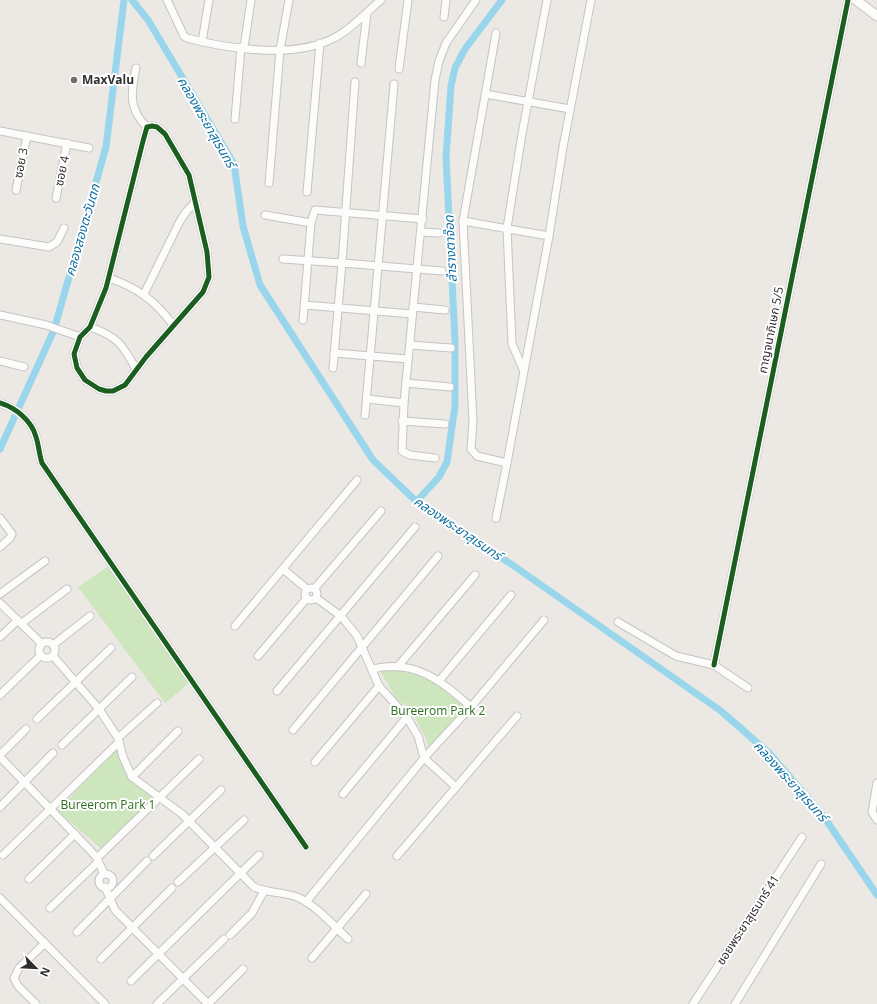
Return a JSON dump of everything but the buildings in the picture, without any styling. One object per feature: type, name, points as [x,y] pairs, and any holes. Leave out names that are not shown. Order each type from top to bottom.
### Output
[{"type":"main road","points":[[856,0],[877,16]]},
{"type":"street","points":[[167,0],[184,36],[202,42],[280,50],[297,50],[333,39],[356,24],[367,13],[372,3],[381,0]]},
{"type":"street","points":[[202,42],[209,0]]},
{"type":"street","points":[[235,119],[243,47],[251,0]]},
{"type":"street","points":[[269,183],[280,50],[289,0]]},
{"type":"street","points":[[399,70],[408,0]]},
{"type":"street","points":[[444,17],[446,0]]},
{"type":"street","points":[[435,458],[410,455],[402,451],[402,421],[418,268],[431,102],[439,61],[452,33],[476,0]]},
{"type":"street","points":[[523,369],[512,344],[507,228],[522,134],[547,0]]},
{"type":"street","points":[[496,518],[549,236],[570,109],[591,0]]},
{"type":"street","name":"กาญจนาภิเษก 5/5","points":[[714,665],[848,0]]},
{"type":"street","points":[[361,63],[367,13]]},
{"type":"street","points":[[496,33],[463,221],[473,421],[471,449],[477,456],[507,464]]},
{"type":"street","points":[[307,192],[320,43]]},
{"type":"street","points":[[136,68],[133,104],[138,119],[147,127],[156,127],[165,134],[189,175],[207,252],[209,277],[203,292],[173,324],[136,369],[125,385],[113,392],[99,389],[90,385],[80,374],[74,360],[74,354],[80,337],[90,327],[109,278],[147,127]]},
{"type":"street","points":[[333,368],[355,82]]},
{"type":"street","points":[[365,415],[394,84]]},
{"type":"street","points":[[485,94],[570,109]]},
{"type":"street","points":[[0,131],[89,148]]},
{"type":"street","name":"ซอย 3","points":[[16,190],[27,136]]},
{"type":"street","name":"ซอย 4","points":[[56,198],[67,144]]},
{"type":"street","points":[[144,294],[180,221],[196,202]]},
{"type":"street","points":[[304,320],[311,223],[313,212],[316,209],[422,219]]},
{"type":"street","points":[[265,215],[311,223]]},
{"type":"street","points":[[463,221],[549,236]]},
{"type":"street","points":[[0,239],[50,247],[57,242],[64,228]]},
{"type":"street","points":[[421,232],[439,234]]},
{"type":"street","points":[[284,259],[442,271]]},
{"type":"street","points":[[109,278],[144,294],[158,306],[173,324]]},
{"type":"street","points":[[305,305],[375,310],[445,310]]},
{"type":"street","points":[[0,315],[46,325],[80,337]]},
{"type":"street","points":[[90,327],[109,333],[116,338],[136,369]]},
{"type":"street","points":[[410,345],[451,348]]},
{"type":"street","points":[[334,353],[408,358]]},
{"type":"street","points":[[0,361],[24,366]]},
{"type":"street","points":[[406,383],[450,386]]},
{"type":"street","points":[[367,399],[404,403]]},
{"type":"street","points":[[0,403],[9,406],[24,417],[36,436],[42,463],[65,499],[306,846]]},
{"type":"street","points":[[402,421],[445,424]]},
{"type":"street","points":[[234,626],[357,480]]},
{"type":"street","points":[[283,569],[307,589],[315,588],[381,511]]},
{"type":"street","points":[[0,518],[12,534],[10,538],[0,547]]},
{"type":"street","points":[[277,691],[415,527]]},
{"type":"street","points":[[293,730],[363,648],[438,556]]},
{"type":"street","points":[[0,594],[45,561]]},
{"type":"street","points":[[399,666],[475,575]]},
{"type":"street","points":[[315,588],[317,593],[316,598]]},
{"type":"street","points":[[307,589],[305,595],[307,598]]},
{"type":"street","points":[[0,637],[67,590]]},
{"type":"street","points":[[439,681],[511,595]]},
{"type":"street","points":[[307,598],[312,600],[316,598]]},
{"type":"street","points":[[258,656],[307,598]]},
{"type":"street","points":[[316,598],[340,616],[357,636],[379,686],[407,717],[418,736],[424,758],[456,787]]},
{"type":"street","points":[[0,602],[42,644]]},
{"type":"street","points":[[54,645],[90,616]]},
{"type":"street","points":[[306,902],[424,758],[471,707],[544,620]]},
{"type":"street","points":[[618,622],[661,649],[676,656],[714,665],[748,688]]},
{"type":"street","points":[[53,656],[47,658],[41,655],[39,649],[42,644],[48,642],[54,645]]},
{"type":"street","points":[[53,656],[55,651],[54,645]]},
{"type":"street","points":[[37,719],[112,648]]},
{"type":"street","points":[[0,695],[41,655]]},
{"type":"street","points":[[53,656],[99,709],[119,740],[123,757],[132,777],[190,822],[254,886],[264,891],[288,895],[306,902],[348,939]]},
{"type":"street","points":[[372,669],[399,666],[417,671],[439,681],[471,707]]},
{"type":"street","points":[[62,745],[132,677]]},
{"type":"street","points":[[315,762],[379,686]]},
{"type":"street","points":[[3,855],[157,703]]},
{"type":"street","points":[[398,856],[517,716]]},
{"type":"street","points":[[343,794],[407,717]]},
{"type":"street","points":[[26,729],[0,756],[98,860],[104,874],[109,875],[112,880],[110,885],[105,887],[115,910],[185,978],[208,1004],[243,969]]},
{"type":"street","points":[[132,777],[178,731]]},
{"type":"street","points":[[0,807],[53,753]]},
{"type":"street","points":[[50,908],[199,759]]},
{"type":"street","points":[[877,783],[872,812],[877,820]]},
{"type":"street","points":[[77,932],[150,858],[190,822],[221,790]]},
{"type":"street","points":[[178,882],[216,848],[244,820]]},
{"type":"street","points":[[29,879],[75,834]]},
{"type":"street","name":"ซอยพระยาสุเรนทร์ 41","points":[[693,1004],[802,836]]},
{"type":"street","points":[[131,981],[259,855]]},
{"type":"street","points":[[735,1004],[821,864]]},
{"type":"street","points":[[101,959],[172,888]]},
{"type":"street","points":[[157,1004],[252,913],[264,891]]},
{"type":"street","points":[[312,958],[366,894]]},
{"type":"street","points":[[0,898],[105,1004]]},
{"type":"street","points":[[36,1004],[18,986],[14,978],[19,968],[45,943]]},
{"type":"green space","points":[[110,565],[189,683],[165,703],[78,587]]},
{"type":"green space","name":"Bureerom Park 2","points":[[397,667],[438,682],[468,709],[433,747],[428,746],[425,736],[410,709],[396,698],[379,669]]},
{"type":"green space","name":"Bureerom Park 1","points":[[116,747],[130,781],[159,800],[106,853],[58,811]]},
{"type":"waterway","name":"คลองสองตะวันตก","points":[[0,449],[54,330],[106,147],[124,0]]},
{"type":"waterway","name":"คลองพระยาสุเรนทร์","points":[[132,0],[148,20],[234,164],[243,226],[260,285],[373,460],[420,505],[514,566],[721,711],[770,754],[824,817],[877,895]]},
{"type":"waterway","name":"ลำรางตาจ๊อด","points":[[416,502],[439,477],[447,462],[455,406],[455,341],[446,157],[451,86],[455,68],[465,49],[502,0]]},
{"type":"cycle path","points":[[714,665],[848,0]]},
{"type":"cycle path","points":[[152,126],[157,127],[165,134],[189,175],[207,252],[209,277],[203,292],[146,357],[125,385],[113,391],[106,391],[99,389],[85,380],[77,368],[74,354],[80,337],[90,327],[106,288],[143,141],[147,127],[152,126]]},
{"type":"cycle path","points":[[0,403],[12,408],[31,426],[37,440],[42,463],[306,847]]},
{"type":"place","name":"MaxValu","points":[[74,80]]}]
